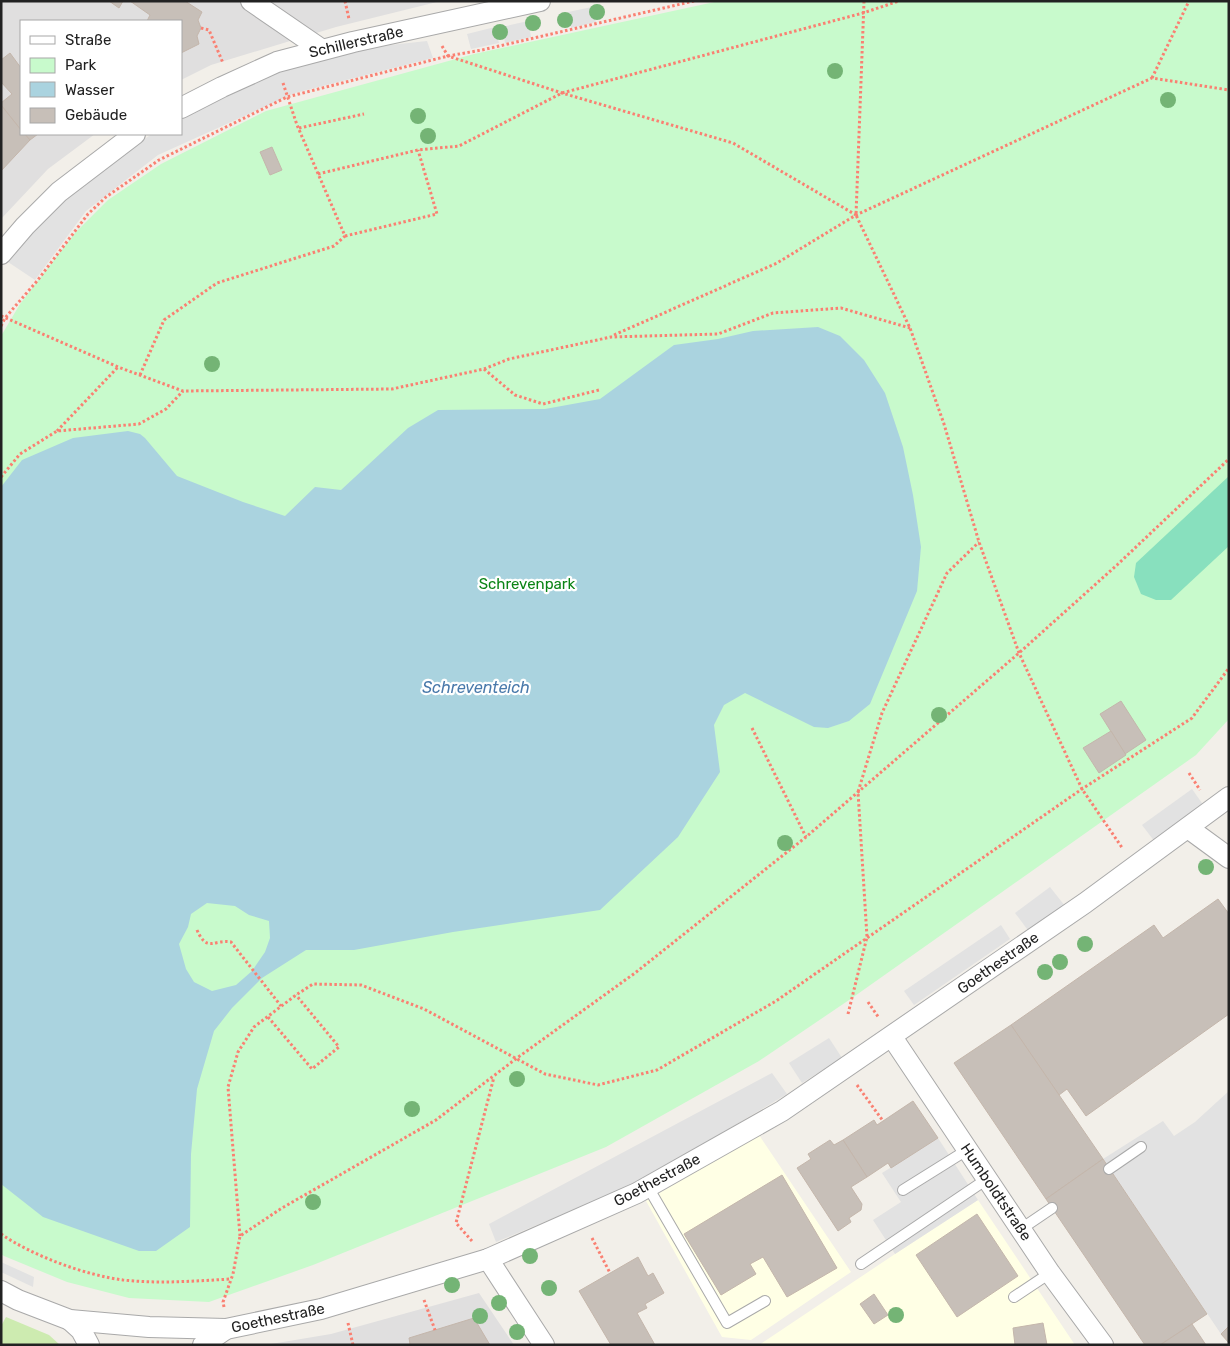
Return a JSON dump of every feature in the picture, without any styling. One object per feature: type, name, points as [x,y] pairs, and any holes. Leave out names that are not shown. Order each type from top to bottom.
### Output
[{"type":"street","points":[[251,1],[321,50]]},
{"type":"street","name":"Schillerstraße","points":[[182,107],[277,62],[321,50],[540,1]]},
{"type":"street","points":[[1,254],[25,226],[59,192],[134,135]]},
{"type":"street","name":"Goethestraße","points":[[1,1291],[18,1300],[70,1320],[149,1327],[228,1328],[321,1310],[488,1259],[637,1194],[782,1111],[1085,903],[1229,797]]},
{"type":"street","points":[[1188,828],[1229,858]]},
{"type":"street","name":"Humboldtstraße","points":[[892,1037],[1050,1273],[1103,1345]]},
{"type":"street","points":[[488,1259],[544,1345]]},
{"type":"street","points":[[70,1320],[81,1330],[89,1345]]},
{"type":"street","points":[[203,1345],[228,1328]]},
{"type":"lane","points":[[1109,1168],[1141,1147]]},
{"type":"lane","points":[[903,1190],[967,1150]]},
{"type":"lane","points":[[861,1264],[987,1179]]},
{"type":"lane","points":[[648,1187],[727,1323],[765,1301]]},
{"type":"lane","points":[[1020,1229],[1052,1208]]},
{"type":"lane","points":[[1014,1297],[1050,1273]]},
{"type":"path","points":[[1,326],[3,317],[37,281],[88,214],[106,197],[159,160],[287,97],[448,56],[694,1]]},
{"type":"path","points":[[864,1],[856,215],[910,328],[944,424],[979,542],[1018,653],[1082,790],[1112,832]]},
{"type":"path","points":[[318,174],[418,150],[459,146],[562,93],[863,13],[899,1]]},
{"type":"path","points":[[1152,78],[1189,1]]},
{"type":"path","points":[[201,28],[209,30],[232,82]]},
{"type":"path","points":[[448,56],[562,93],[733,143],[856,215]]},
{"type":"path","points":[[611,337],[777,263],[856,215],[1152,78],[1229,90]]},
{"type":"path","points":[[287,97],[344,236]]},
{"type":"path","points":[[299,128],[364,114]]},
{"type":"path","points":[[140,375],[164,320],[217,283],[334,246],[344,236],[437,214],[418,150]]},
{"type":"path","points":[[3,317],[118,367],[183,391],[392,389],[484,369],[509,359],[611,337],[718,334],[773,313],[841,308],[910,328]]},
{"type":"path","points":[[1,476],[20,454],[57,431],[118,367]]},
{"type":"path","points":[[484,369],[515,395],[543,404],[599,390]]},
{"type":"path","points":[[57,431],[139,424],[166,409],[183,391]]},
{"type":"path","points":[[240,1236],[282,1208],[436,1120],[517,1058],[635,973],[806,837],[1117,565],[1229,459]]},
{"type":"path","points":[[848,1014],[867,937],[858,792],[882,713],[947,573],[979,542]]},
{"type":"path","points":[[228,1328],[223,1302],[231,1279],[240,1236],[228,1087],[238,1052],[254,1027],[296,995],[313,984],[361,985],[424,1009],[545,1074],[598,1085],[657,1070],[776,1001],[1082,790],[1192,718],[1229,668]]},
{"type":"path","points":[[752,728],[806,837]]},
{"type":"path","points":[[197,930],[202,940],[206,943],[214,944],[223,940],[230,942],[281,1006]]},
{"type":"path","points":[[268,1017],[312,1070],[339,1047],[296,995]]},
{"type":"path","points":[[845,1069],[883,1121]]},
{"type":"path","points":[[456,1223],[494,1077]]},
{"type":"path","points":[[582,1218],[610,1273]]},
{"type":"path","points":[[1,1234],[62,1265],[122,1280],[170,1282],[231,1279]]},
{"type":"path","points":[[433,1324],[436,1330]]},
{"type":"shaded area","points":[[1,1],[441,1],[336,27],[211,65],[182,80],[182,20],[20,20],[20,135],[94,135],[48,169],[1,219]]},
{"type":"shaded area","points":[[592,7],[596,22],[571,28],[568,12]]},
{"type":"shaded area","points":[[528,21],[531,37],[505,43],[502,27]]},
{"type":"shaded area","points":[[495,27],[499,43],[471,49],[467,34]]},
{"type":"shaded area","points":[[427,41],[433,58],[295,93],[158,155],[86,211],[35,280],[8,262],[50,212],[100,169],[151,135],[182,135],[182,116],[275,72],[353,49]]},
{"type":"shaded area","points":[[1192,789],[1204,806],[1155,842],[1142,825]]},
{"type":"shaded area","points":[[1050,887],[1065,906],[1030,933],[1015,913]]},
{"type":"shaded area","points":[[1001,925],[1010,939],[914,1005],[904,991]]},
{"type":"shaded area","points":[[829,1038],[842,1058],[802,1083],[789,1063]]},
{"type":"shaded area","points":[[772,1073],[787,1094],[638,1183],[496,1242],[489,1224]]},
{"type":"shaded area","points":[[1229,1091],[1229,1326],[1221,1334],[1103,1159],[1163,1121],[1174,1136],[1195,1122]]},
{"type":"shaded area","points":[[759,1135],[851,1272],[751,1340],[722,1337],[646,1201]]},
{"type":"shaded area","points":[[938,1138],[978,1200],[895,1254],[873,1220],[901,1202],[882,1173]]},
{"type":"shaded area","points":[[978,1200],[1075,1345],[759,1345],[895,1254]]},
{"type":"shaded area","points":[[1,1262],[34,1277],[33,1287],[1,1272]]},
{"type":"shaded area","points":[[479,1293],[514,1345],[265,1345],[331,1334]]},
{"type":"green space","name":"Schrevenpark","points":[[719,1],[1229,1],[1229,719],[1196,755],[852,998],[759,1061],[606,1147],[313,1265],[209,1302],[129,1298],[67,1282],[4,1256],[1,1254],[1,336],[20,304],[75,233],[108,200],[161,164],[266,111],[474,54]]},
{"type":"green space","points":[[1229,476],[1229,546],[1171,600],[1156,600],[1141,594],[1134,577],[1136,563]]},
{"type":"green space","points":[[6,1317],[49,1335],[60,1345],[1,1345],[1,1326]]},
{"type":"water","name":"Schreventeich","points":[[818,327],[840,336],[864,360],[885,393],[903,447],[921,547],[917,591],[870,704],[849,721],[828,728],[814,727],[745,693],[724,705],[714,725],[720,772],[678,837],[600,910],[453,932],[354,950],[306,950],[262,978],[232,1008],[214,1031],[197,1089],[191,1154],[190,1227],[156,1251],[139,1251],[43,1217],[1,1184],[1,487],[22,460],[73,438],[128,431],[140,434],[145,438],[177,476],[285,516],[315,487],[341,490],[408,428],[438,410],[545,409],[600,399],[674,345],[718,339],[753,331]],"holes":[[[207,903],[235,906],[249,915],[269,921],[270,938],[265,952],[252,971],[236,985],[212,991],[194,982],[186,969],[179,944],[188,927],[191,914]]]},
{"type":"building","points":[[109,1],[123,1],[119,8]]},
{"type":"building","points":[[130,1],[185,1],[202,12],[198,20],[201,28],[197,36],[199,44],[182,52],[182,20],[148,20],[150,15]]},
{"type":"building","points":[[10,53],[20,67],[20,129],[1,105],[12,94],[1,82],[1,60]]},
{"type":"building","points":[[1,105],[20,129],[20,135],[26,135],[30,140],[1,171]]},
{"type":"building","points":[[26,135],[37,135],[30,140]]},
{"type":"building","points":[[272,147],[282,170],[270,175],[260,152]]},
{"type":"building","points":[[1121,701],[1146,740],[1125,754],[1100,714]]},
{"type":"building","points":[[1111,731],[1126,755],[1099,773],[1083,748]]},
{"type":"building","points":[[1218,899],[1229,914],[1229,1014],[1086,1116],[1067,1089],[1059,1095],[1011,1025],[1154,925],[1163,938]]},
{"type":"building","points":[[1011,1025],[1103,1159],[1046,1199],[954,1063]]},
{"type":"building","points":[[913,1101],[938,1138],[891,1168],[888,1163],[867,1177],[843,1140],[874,1120],[877,1125]]},
{"type":"building","points":[[830,1140],[834,1145],[843,1140],[867,1177],[851,1187],[862,1204],[861,1210],[849,1218],[851,1222],[838,1231],[797,1168],[811,1159],[808,1154]]},
{"type":"building","points":[[1103,1159],[1207,1314],[1160,1345],[1145,1345],[1046,1199]]},
{"type":"building","points":[[782,1175],[837,1268],[787,1297],[763,1257],[750,1264],[756,1274],[721,1295],[684,1234]]},
{"type":"building","points":[[977,1214],[1018,1276],[957,1317],[916,1255]]},
{"type":"building","points":[[638,1257],[648,1276],[653,1273],[664,1293],[645,1304],[647,1308],[637,1313],[655,1345],[611,1345],[579,1291]]},
{"type":"building","points":[[874,1294],[888,1315],[874,1324],[860,1304]]},
{"type":"building","points":[[474,1318],[490,1345],[407,1345],[410,1344],[409,1338]]},
{"type":"building","points":[[1043,1323],[1047,1345],[1015,1345],[1013,1328]]},
{"type":"building","points":[[1192,1324],[1206,1345],[1160,1345]]},
{"type":"building","points":[[1229,1326],[1229,1343],[1221,1334]]}]
